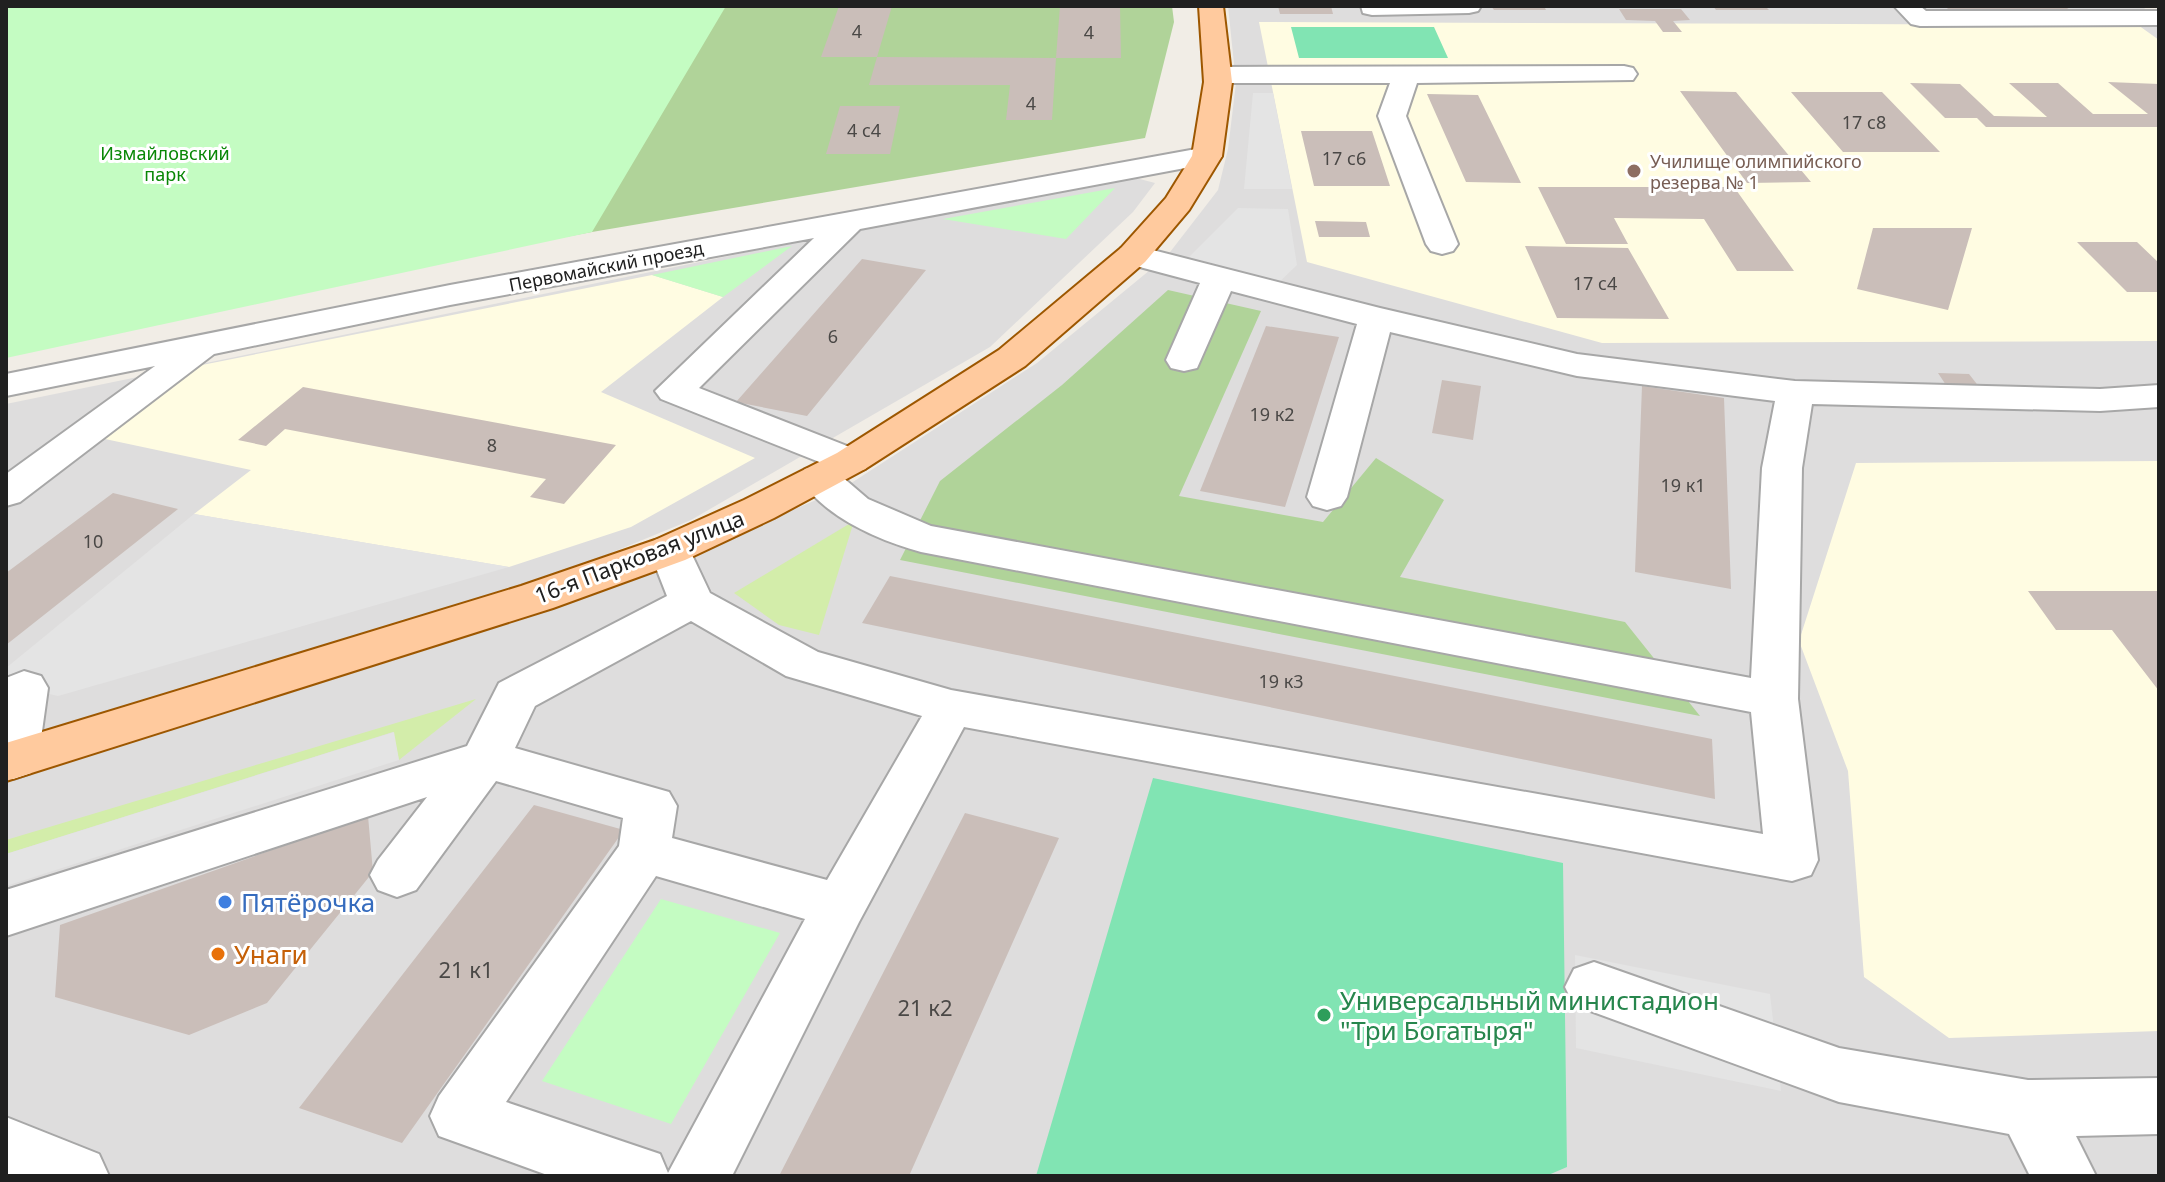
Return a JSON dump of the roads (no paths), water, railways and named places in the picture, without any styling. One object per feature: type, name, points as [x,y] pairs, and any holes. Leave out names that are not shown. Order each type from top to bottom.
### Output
[{"type":"main road","name":"16-я Парковая улица","points":[[9,761],[537,597],[670,550],[835,470],[1012,358],[1133,255],[1178,203],[1207,156],[1218,75],[1211,6]]},
{"type":"street","points":[[1372,8],[1469,6]]},
{"type":"street","points":[[1906,6],[1920,19],[2159,18]]},
{"type":"street","points":[[1218,75],[1624,74]]},
{"type":"street","points":[[1406,75],[1392,116],[1442,244]]},
{"type":"street","name":"Первомайский проезд","points":[[6,385],[859,207],[1207,156]]},
{"type":"street","points":[[859,207],[674,391],[835,470],[853,508],[921,538],[1774,699]]},
{"type":"street","points":[[1133,255],[1376,318],[1577,365],[1795,392],[2100,400],[2159,396]]},
{"type":"street","points":[[1184,360],[1219,278]]},
{"type":"street","points":[[1327,497],[1376,318]]},
{"type":"street","points":[[6,493],[210,343]]},
{"type":"street","points":[[670,550],[692,602],[802,664],[951,707],[1792,860],[1774,699],[1782,468],[1795,392]]},
{"type":"street","points":[[397,875],[485,759],[516,695],[692,602]]},
{"type":"street","points":[[9,761],[24,688]]},
{"type":"street","points":[[699,1176],[840,906],[951,707]]},
{"type":"street","points":[[6,913],[485,759],[651,806],[644,851],[461,1116],[638,1176]]},
{"type":"street","points":[[644,851],[840,906]]},
{"type":"street","points":[[1594,987],[1839,1075],[2028,1109],[2159,1106]]},
{"type":"street","points":[[2028,1109],[2064,1176]]},
{"type":"street","points":[[6,1147],[77,1176]]},
{"type":"place","name":"Училище олимпийского резерва № 1","points":[[1634,171]]},
{"type":"place","name":"Пятёрочка","points":[[225,902]]},
{"type":"place","name":"Унаги","points":[[218,954]]},
{"type":"place","name":"Универсальный министадион \"Три Богатыря\"","points":[[1324,1015]]},
{"type":"park label","name":"Измайловский парк","points":[[165,163]]}]
